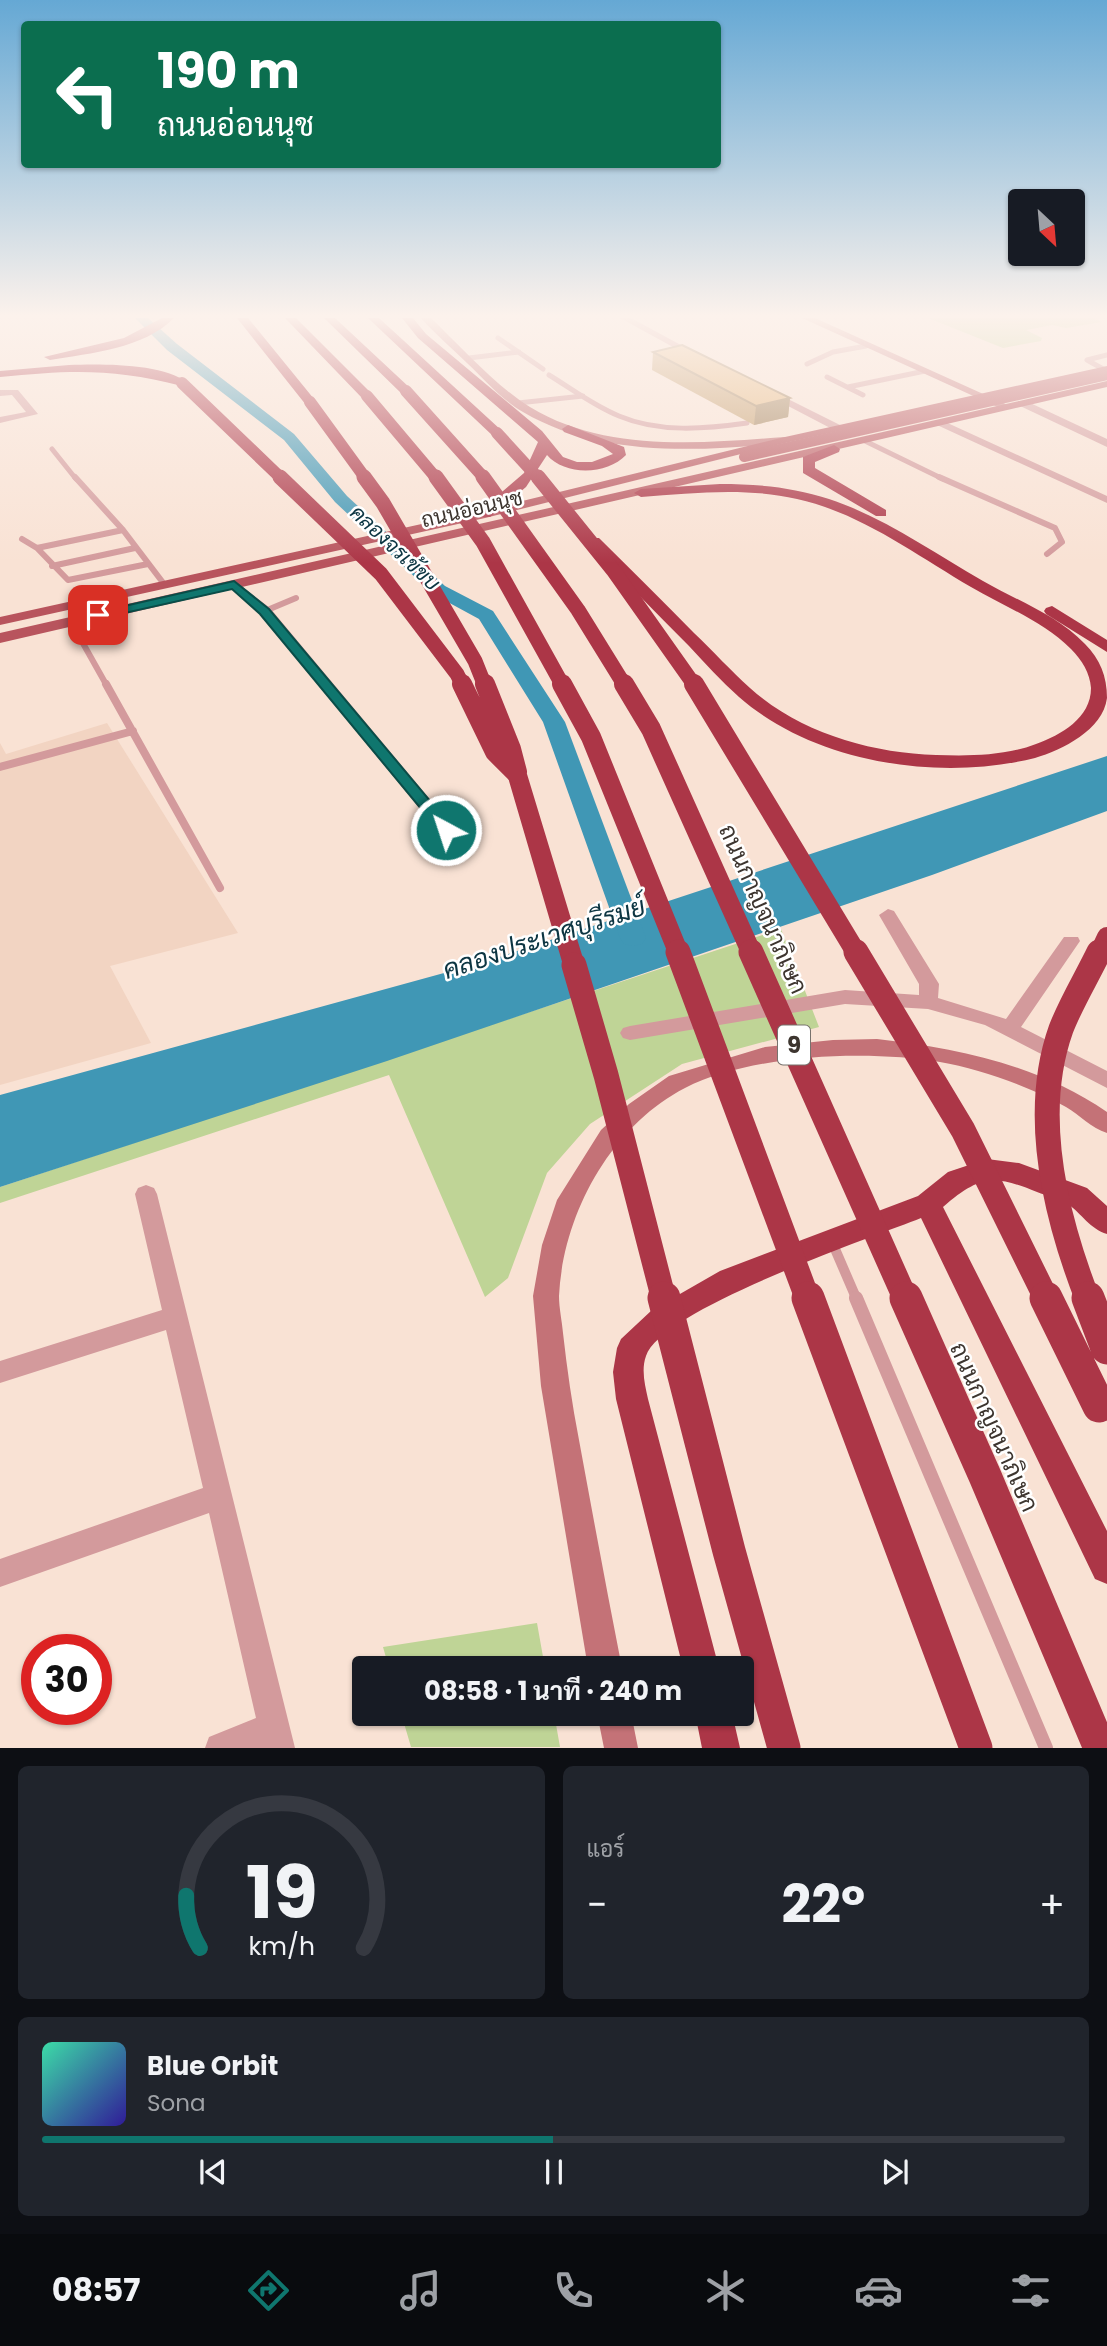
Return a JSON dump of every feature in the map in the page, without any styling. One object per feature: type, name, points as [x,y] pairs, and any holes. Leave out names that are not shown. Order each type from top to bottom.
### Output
[{"type":"highway","points":[[199,400],[381,574],[457,674],[495,752],[517,774]]},
{"type":"highway","points":[[309,400],[383,503],[475,661],[511,749],[606,1075],[729,1551],[784,1748]]},
{"type":"highway","points":[[370,400],[434,475],[483,542],[591,737],[676,947],[976,1748]]},
{"type":"highway","name":"ถนนกาญจนาภิเษก","points":[[414,400],[475,466],[578,610],[651,729],[985,1476],[1100,1748]]},
{"type":"highway","points":[[462,400],[581,515],[745,693],[773,714],[806,732],[874,753],[906,758],[980,760],[1051,747],[1073,735],[1089,718],[1098,701],[1099,683],[1091,663],[1074,643],[1044,621],[862,519],[827,503],[775,490],[744,488],[641,493]]},
{"type":"highway","points":[[495,400],[544,442],[556,458],[569,464],[599,464],[613,461],[619,455],[619,450],[613,445],[568,429]]},
{"type":"highway","points":[[485,514],[515,492],[531,473],[541,458],[544,442]]},
{"type":"highway","points":[[834,449],[808,460],[808,470],[1061,616],[1106,646]]},
{"type":"highway","points":[[581,515],[613,570],[697,689],[963,1130],[1107,1421]]},
{"type":"highway","points":[[1107,937],[1061,1029],[1048,1088],[1051,1161],[1069,1251],[1107,1348]]},
{"type":"highway","points":[[698,1656],[632,1399],[628,1360],[632,1349],[662,1319],[730,1280],[928,1204],[957,1179],[987,1169],[1019,1173],[1077,1196],[1107,1223]]},
{"type":"highway","points":[[928,1204],[1107,1567]]},
{"type":"highway","points":[[716,1726],[721,1748]]},
{"type":"main road","points":[[514,400],[541,418],[568,429],[609,438],[714,446],[785,440]]},
{"type":"main road","name":"ถนนอ่อนนุช","points":[[0,621],[485,514],[785,440],[968,400]]},
{"type":"main road","name":"ถนนอ่อนนุช","points":[[565,495],[622,485],[986,400]]},
{"type":"main road","points":[[990,400],[1006,407]]},
{"type":"main road","points":[[1014,400],[1022,403]]},
{"type":"main road","name":"ถนนอ่อนนุช","points":[[0,638],[437,539],[581,515],[641,493],[1038,400]]},
{"type":"main road","points":[[943,406],[964,407],[969,411],[964,417]]},
{"type":"main road","name":"ถนนอ่อนนุช","points":[[581,515],[622,485]]},
{"type":"main road","points":[[0,610],[41,611]]},
{"type":"main road","points":[[603,1656],[555,1386],[546,1296],[555,1245],[569,1200],[609,1136],[637,1110],[677,1082],[765,1055],[833,1048],[877,1047],[941,1054],[1004,1071],[1074,1101],[1107,1124]]},
{"type":"main road","points":[[617,1726],[621,1748]]},
{"type":"street","points":[[0,420],[33,414],[21,400]]},
{"type":"street","points":[[783,400],[840,429]]},
{"type":"street","points":[[1022,403],[1052,420],[1107,443]]},
{"type":"street","points":[[1006,407],[1052,420]]},
{"type":"street","points":[[941,423],[1107,500]]},
{"type":"street","points":[[234,584],[265,611],[463,850]]},
{"type":"street","points":[[888,915],[929,984],[928,1002]]},
{"type":"street","points":[[1009,1029],[1071,941]]},
{"type":"street","points":[[630,1033],[845,997],[928,1002],[992,1020],[1107,1080]]},
{"type":"street","points":[[146,1194],[277,1737],[220,1748]]},
{"type":"street","points":[[0,1371],[176,1316]]},
{"type":"street","points":[[0,1573],[219,1496]]},
{"type":"lane","points":[[518,403],[550,400]]},
{"type":"lane","points":[[590,400],[618,415],[654,424],[704,428],[747,423]]},
{"type":"lane","points":[[865,442],[961,488],[1055,528],[1062,542],[1047,554]]},
{"type":"lane","points":[[52,449],[88,494],[122,530],[164,584]]},
{"type":"lane","points":[[37,548],[122,530]]},
{"type":"lane","points":[[22,539],[37,548],[64,578],[72,580],[148,564]]},
{"type":"lane","points":[[52,566],[135,548]]},
{"type":"lane","points":[[265,611],[296,598]]},
{"type":"lane","points":[[71,622],[220,888]]},
{"type":"lane","points":[[0,767],[133,731]]},
{"type":"lane","points":[[831,1241],[1046,1748]]},
{"type":"shaded area","points":[[107,723],[238,933],[110,966],[151,1043],[0,1085],[0,743],[6,754]]},
{"type":"green space","points":[[781,929],[819,1027],[682,1064],[590,1124],[547,1173],[508,1278],[485,1297],[389,1075],[0,1203],[0,1187]]},
{"type":"green space","points":[[537,1623],[543,1656],[386,1656],[383,1647]]},
{"type":"green space","points":[[405,1726],[556,1726],[560,1747],[411,1747]]},
{"type":"water","points":[[1107,756],[1107,811],[932,875],[387,1061],[0,1187],[0,1095],[484,962]]},
{"type":"building","points":[[744,400],[783,400],[756,406]]},
{"type":"waterway","name":"คลองจรเข้ขบ","points":[[240,400],[289,437],[341,499],[439,590],[486,615],[554,722],[633,938]]},
{"type":"route","points":[[98,615],[234,584],[265,611],[446,830]]},
{"type":"water label","name":"คลองประเวศบุรีรมย์","points":[[544,938]]}]
